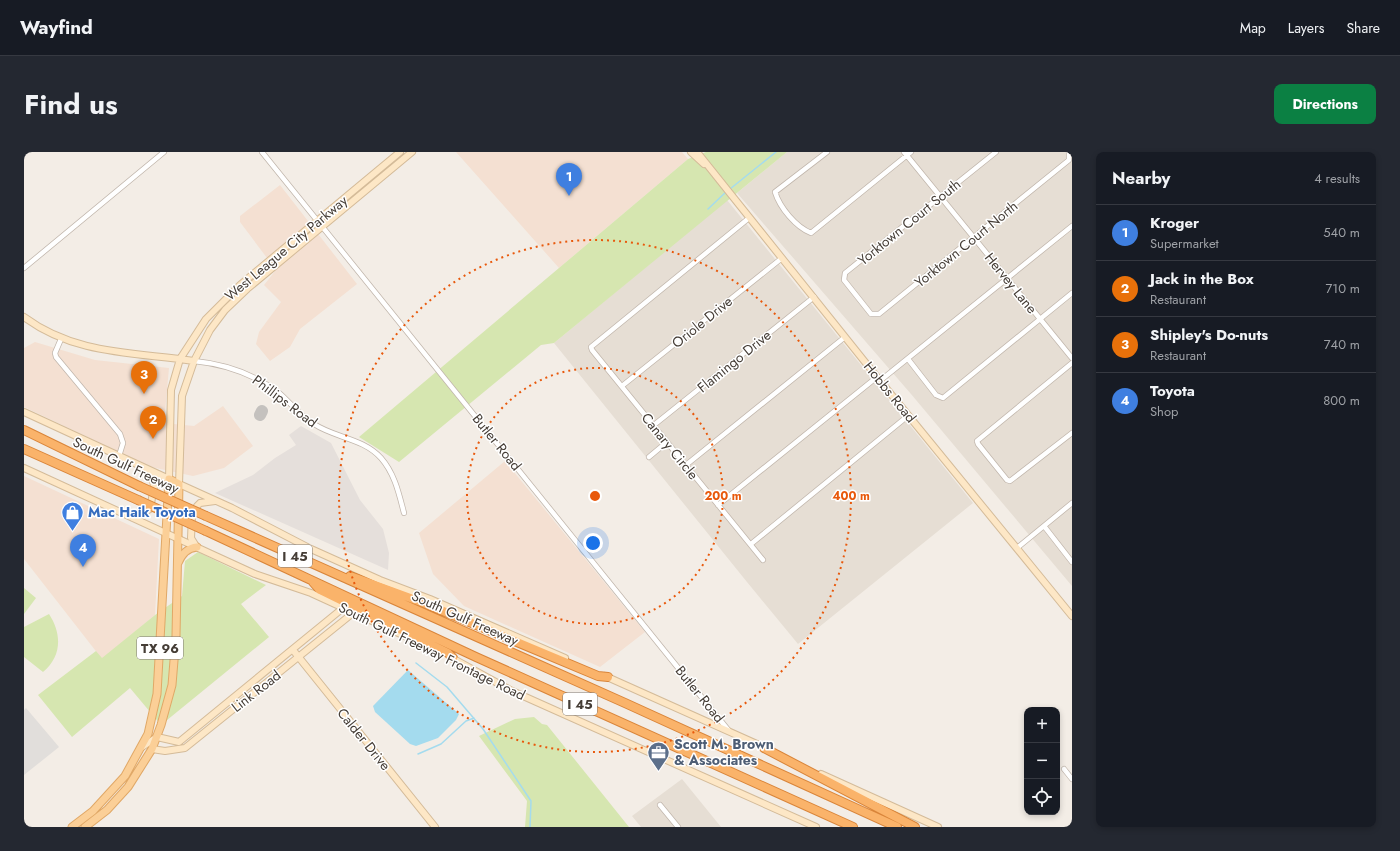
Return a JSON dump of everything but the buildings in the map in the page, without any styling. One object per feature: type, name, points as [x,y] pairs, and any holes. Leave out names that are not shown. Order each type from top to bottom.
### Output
[{"type":"highway","points":[[24,426],[64,450]]},
{"type":"highway","name":"South Gulf Freeway","points":[[24,430],[139,486],[625,703],[897,827]]},
{"type":"highway","name":"South Gulf Freeway","points":[[24,449],[308,577],[476,657],[854,827]]},
{"type":"highway","points":[[330,572],[356,578],[424,603],[598,676],[608,677]]},
{"type":"highway","points":[[308,577],[320,590],[448,653],[453,658]]},
{"type":"highway","points":[[764,748],[915,827]]},
{"type":"main road","name":"West League City Parkway","points":[[72,827],[93,811],[125,776],[148,734],[157,694],[169,479],[171,390],[180,359],[206,319],[225,298],[400,152]]},
{"type":"main road","name":"West League City Parkway","points":[[85,827],[107,810],[128,787],[152,749],[162,725],[172,685],[176,636],[182,396],[194,361],[210,330],[225,310],[247,289],[412,152]]},
{"type":"main road","name":"Hobbs Road","points":[[691,152],[696,159],[709,167]]},
{"type":"main road","name":"Hobbs Road","points":[[698,152],[749,218],[1072,616]]},
{"type":"main road","points":[[385,164],[390,171]]},
{"type":"main road","points":[[24,317],[36,326],[61,339],[95,349],[194,361]]},
{"type":"main road","points":[[24,412],[216,501],[311,549],[608,677],[938,827]]},
{"type":"main road","name":"South Gulf Freeway Frontage Road","points":[[24,468],[255,574],[310,593],[453,658],[512,691],[813,826]]},
{"type":"main road","points":[[133,518],[150,509],[154,487],[152,472]]},
{"type":"main road","points":[[177,567],[181,556],[187,550],[197,547],[191,538],[192,516],[196,506],[200,502],[216,501]]},
{"type":"main road","name":"Link Road","points":[[168,741],[179,742],[343,608]]},
{"type":"main road","name":"Link Road","points":[[152,749],[165,751],[185,748],[299,658],[353,613]]},
{"type":"main road","name":"Calder Drive","points":[[293,650],[435,827]]},
{"type":"main road","points":[[142,747],[157,737],[168,741]]},
{"type":"street","points":[[24,268],[164,152]]},
{"type":"street","name":"Butler Road","points":[[262,152],[730,733]]},
{"type":"street","points":[[827,152],[775,192],[777,200],[791,217],[804,230],[811,233],[908,153]]},
{"type":"street","name":"Yorktown Court South","points":[[857,298],[844,280],[846,273],[996,152]]},
{"type":"street","name":"Yorktown Court North","points":[[857,298],[871,314],[879,314],[1070,160],[1069,152]]},
{"type":"street","name":"Hervey Lane","points":[[908,153],[941,197],[1072,358]]},
{"type":"street","name":"Canary Circle","points":[[749,218],[592,347],[592,350],[763,560]]},
{"type":"street","points":[[718,505],[879,379],[908,359],[1072,226]]},
{"type":"street","name":"Oriole Drive","points":[[622,386],[782,258]]},
{"type":"street","points":[[908,359],[936,395],[943,398],[1072,293]]},
{"type":"street","name":"Flamingo Drive","points":[[654,426],[814,297]]},
{"type":"street","points":[[686,465],[845,337]]},
{"type":"street","points":[[61,339],[55,352],[56,357],[120,434],[123,443],[119,456]]},
{"type":"street","name":"Phillips Road","points":[[194,361],[232,367],[248,374],[278,393],[314,424],[332,434],[364,444],[387,465],[392,474],[404,513]]},
{"type":"street","points":[[1072,363],[979,438],[978,444],[1007,480],[1013,480],[1072,433]]},
{"type":"street","points":[[751,544],[909,415]]},
{"type":"street","points":[[649,458],[667,442]]},
{"type":"street","points":[[1016,548],[1072,503]]},
{"type":"street","points":[[1044,526],[1072,562]]},
{"type":"street","points":[[246,688],[252,695]]},
{"type":"street","points":[[162,725],[162,732],[168,741]]},
{"type":"street","points":[[1064,769],[1072,779]]},
{"type":"street","points":[[660,805],[678,827]]},
{"type":"shaded area","points":[[456,152],[682,152],[688,159],[559,268]]},
{"type":"shaded area","points":[[787,152],[1072,152],[1072,586],[911,394],[737,193]]},
{"type":"shaded area","points":[[280,185],[357,284],[300,329],[290,347],[270,361],[256,344],[259,332],[281,302],[264,285],[276,270],[240,222],[240,216]]},
{"type":"shaded area","points":[[727,200],[973,503],[798,644],[554,343]]},
{"type":"shaded area","points":[[35,342],[95,360],[169,368],[164,423],[194,426],[223,406],[253,446],[224,468],[193,476],[151,467],[24,407],[24,348]]},
{"type":"shaded area","points":[[301,426],[331,443],[360,500],[383,529],[389,553],[388,570],[215,493],[253,475],[275,458],[296,445],[289,435]]},
{"type":"shaded area","points":[[505,461],[645,632],[600,667],[464,606],[433,574],[419,533]]},
{"type":"shaded area","points":[[24,476],[159,539],[155,615],[102,659],[24,559]]},
{"type":"shaded area","points":[[26,708],[59,747],[24,775],[24,710]]},
{"type":"shaded area","points":[[682,779],[721,827],[641,827],[632,816]]},
{"type":"green space","points":[[706,152],[787,152],[554,343],[541,345],[399,462],[359,437],[688,159]]},
{"type":"green space","points":[[198,552],[266,585],[241,604],[269,637],[161,725],[130,688],[72,737],[38,695],[96,651],[102,658],[155,615],[182,596],[185,561]]},
{"type":"green space","points":[[24,588],[36,598],[24,614]]},
{"type":"green space","points":[[49,614],[56,629],[58,644],[54,659],[43,672],[24,657],[24,627]]},
{"type":"green space","points":[[534,717],[542,724],[547,725],[629,827],[525,827],[527,801],[479,736],[515,719]]},
{"type":"water","points":[[408,670],[459,714],[456,720],[438,738],[416,746],[410,744],[375,712],[373,706]]},
{"type":"waterway","points":[[730,189],[776,152]]},
{"type":"waterway","points":[[708,209],[727,191]]},
{"type":"waterway","points":[[416,663],[447,687],[483,729],[531,801],[530,827]]},
{"type":"waterway","points":[[418,754],[441,744],[466,721],[474,718]]},
{"type":"taxiway","points":[[260,415],[262,411]]},
{"type":"place","name":"Kroger","points":[[569,196]]},
{"type":"place","name":"Shipley's Do-nuts","points":[[144,394]]},
{"type":"place","name":"Jack in the Box","points":[[153,439]]},
{"type":"place","name":"Mac Haik Toyota","points":[[73,532]]},
{"type":"place","name":"Toyota","points":[[83,567]]},
{"type":"place","name":"Scott M. Brown & Associates","points":[[658,772]]}]
